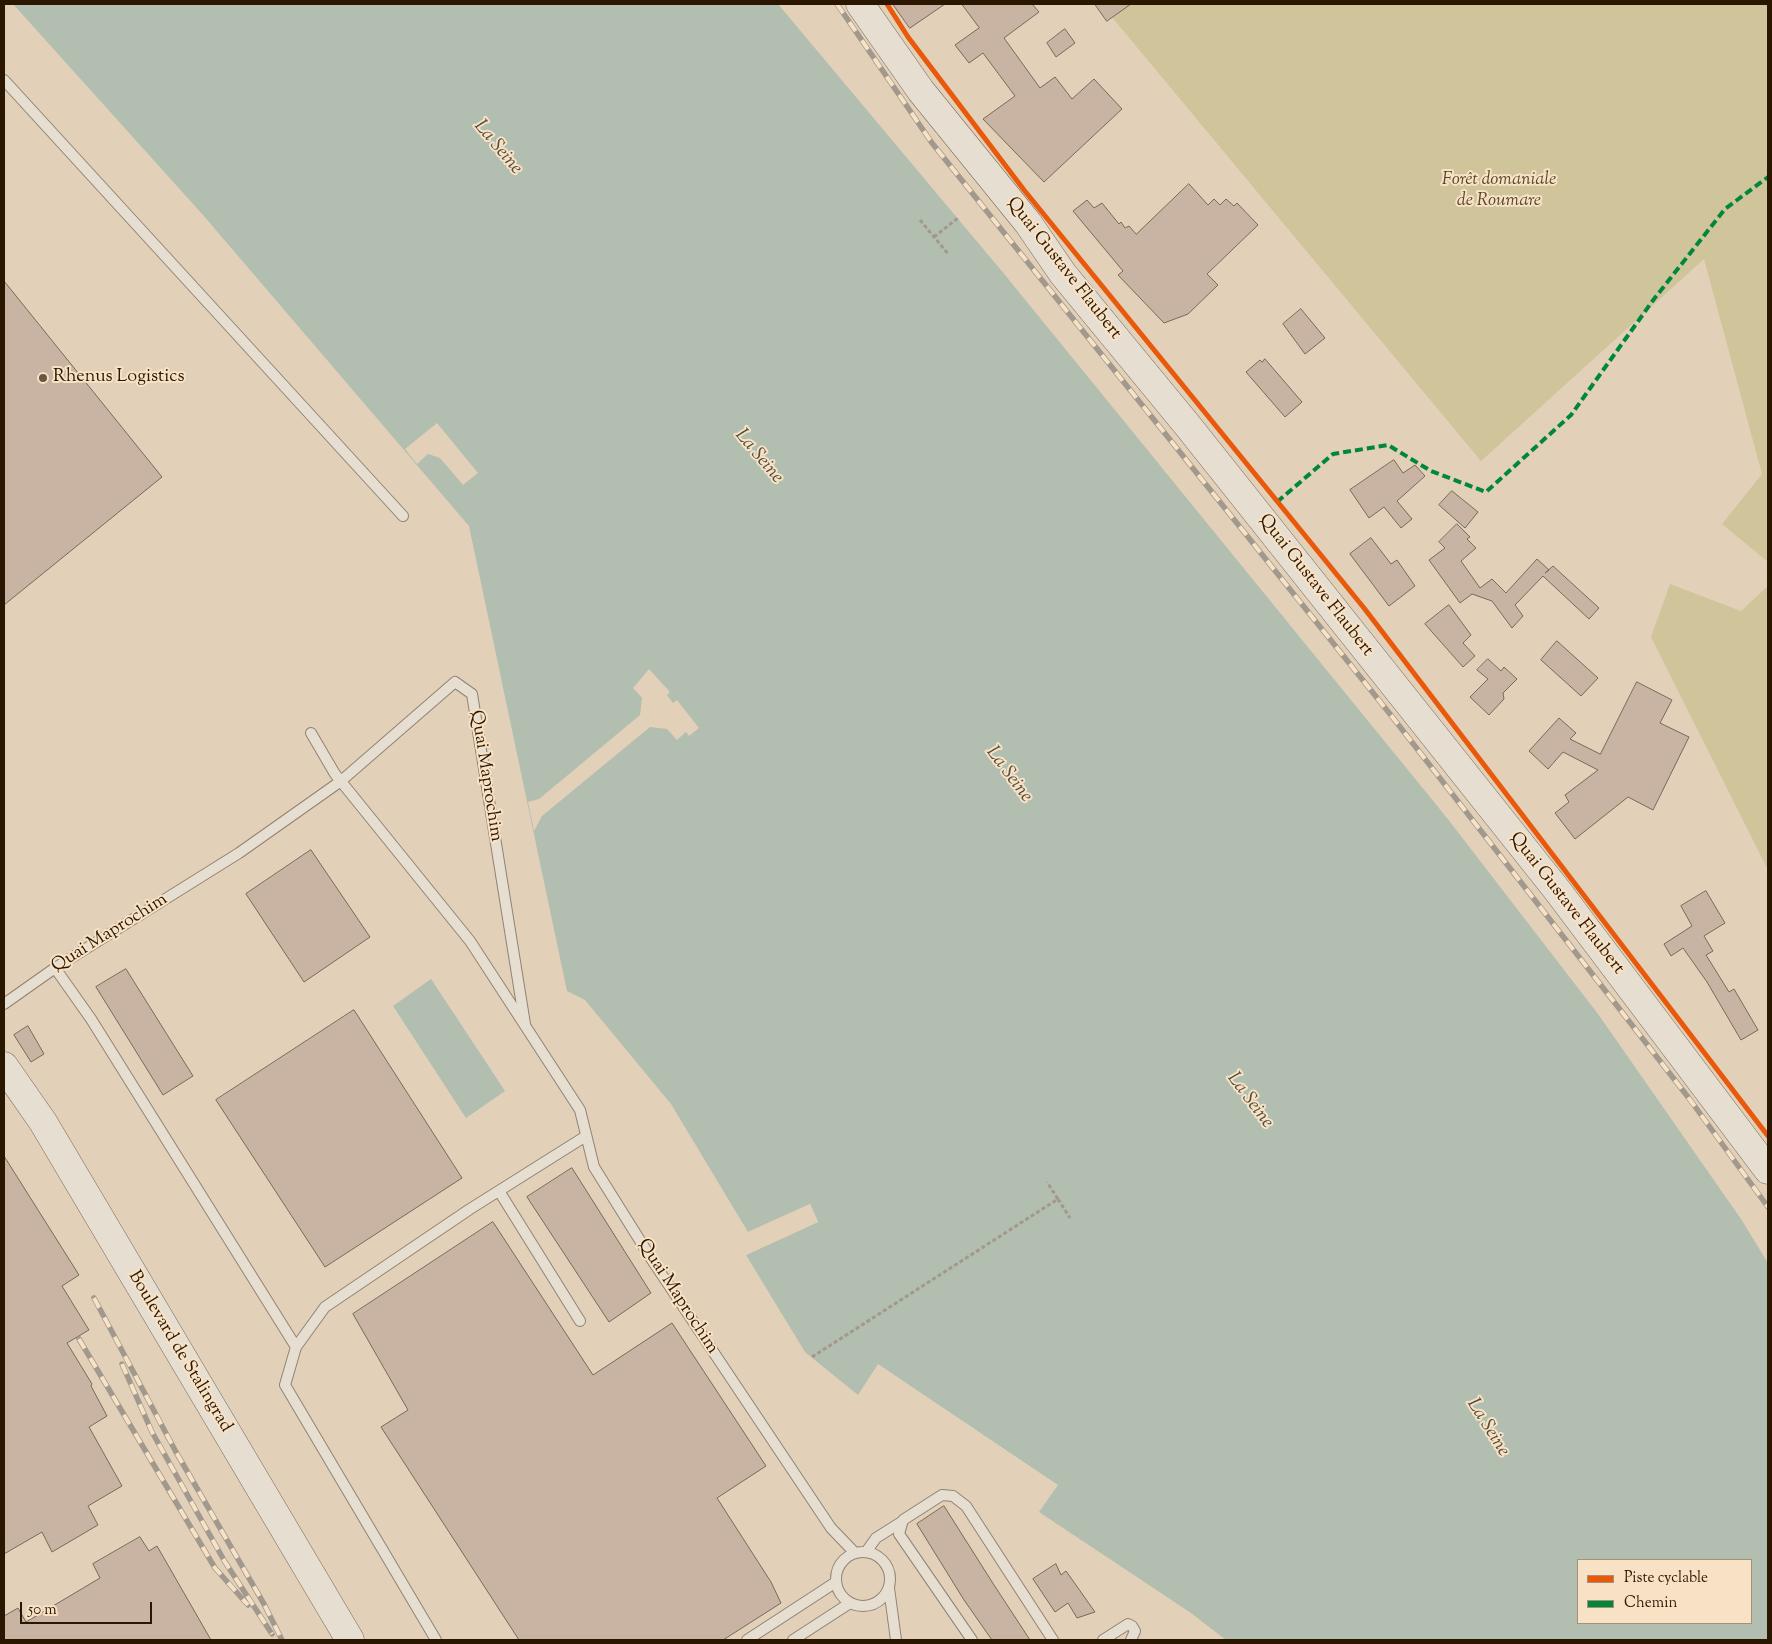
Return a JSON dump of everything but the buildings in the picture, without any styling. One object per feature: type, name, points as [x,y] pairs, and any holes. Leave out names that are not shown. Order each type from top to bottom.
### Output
[{"type":"main road","name":"Quai Gustave Flaubert","points":[[860,4],[921,91],[1016,208],[1063,274],[1194,434],[1557,890],[1768,1170]]},
{"type":"main road","name":"Boulevard de Stalingrad","points":[[4,1066],[48,1130],[350,1640]]},
{"type":"lane","points":[[4,80],[403,516]]},
{"type":"lane","name":"Quai Maprochim","points":[[4,1004],[55,968],[239,853],[341,781],[455,682],[472,694],[526,1027]]},
{"type":"lane","name":"Quai Maprochim","points":[[311,734],[341,781],[470,941],[580,1110],[594,1167],[654,1263],[831,1528],[855,1553]]},
{"type":"lane","points":[[55,968],[91,1019],[296,1347]]},
{"type":"lane","points":[[436,1640],[285,1385],[296,1347],[325,1307],[499,1190],[586,1136]]},
{"type":"lane","points":[[499,1190],[580,1321]]},
{"type":"lane","points":[[866,1552],[876,1538],[903,1520],[942,1496],[953,1496],[966,1506],[1053,1640]]},
{"type":"lane","points":[[903,1520],[899,1534],[972,1640]]},
{"type":"lane","points":[[889,1587],[883,1598],[876,1603],[867,1606],[850,1603],[843,1598],[836,1582],[840,1564],[855,1553],[866,1552],[881,1558],[887,1565],[890,1573],[889,1587],[896,1640]]},
{"type":"lane","points":[[747,1640],[836,1582]]},
{"type":"lane","points":[[792,1640],[850,1603]]},
{"type":"lane","points":[[1103,1640],[1128,1624],[1135,1631],[1131,1640]]},
{"type":"path","points":[[934,238],[958,218]]},
{"type":"path","points":[[920,220],[949,255]]},
{"type":"path","points":[[1047,1182],[1070,1218]]},
{"type":"path","points":[[812,1358],[1058,1199]]},
{"type":"green space","name":"Forêt domaniale de Roumare","points":[[1101,4],[1768,4],[1768,562],[1722,524],[1762,474],[1704,259],[1481,461]]},
{"type":"green space","points":[[1670,584],[1741,611],[1768,586],[1768,870],[1651,637]]},
{"type":"water","name":"La Seine","points":[[13,4],[778,4],[1005,275],[1447,818],[1598,1014],[1741,1219],[1768,1263],[1768,1640],[1226,1640],[1191,1613],[1039,1512],[1058,1485],[878,1364],[858,1395],[805,1352],[746,1255],[818,1222],[810,1204],[748,1232],[671,1104],[585,1000],[567,991],[469,526],[203,215]]},
{"type":"water","points":[[431,979],[505,1091],[466,1118],[393,1006]]},
{"type":"pier","points":[[437,423],[478,473],[463,485],[440,458],[428,454],[417,464],[405,449]]},
{"type":"pier","points":[[649,669],[670,692],[667,695],[673,703],[677,700],[699,728],[689,736],[686,732],[677,740],[667,729],[650,727],[542,816],[534,831],[528,802],[539,799],[640,715],[642,698],[633,688]]},
{"type":"pier","points":[[810,1204],[818,1222],[746,1255],[745,1253],[815,1221],[809,1207],[749,1234],[746,1233]]},
{"type":"railway","points":[[837,4],[932,143],[1390,714],[1688,1097],[1768,1207]]},
{"type":"railway","points":[[94,1298],[176,1452],[264,1604],[282,1640]]},
{"type":"railway","points":[[79,1339],[215,1568],[248,1605]]},
{"type":"railway","points":[[122,1364],[152,1432],[225,1562],[272,1634]]},
{"type":"marked path","points":[[1277,502],[1333,454],[1388,445],[1431,471],[1486,492],[1571,415],[1654,299],[1725,209],[1768,177]]},
{"type":"cycle path","points":[[887,4],[908,37],[1024,190],[1364,608],[1768,1136]]},
{"type":"place","name":"Rhenus Logistics","points":[[43,378]]}]
